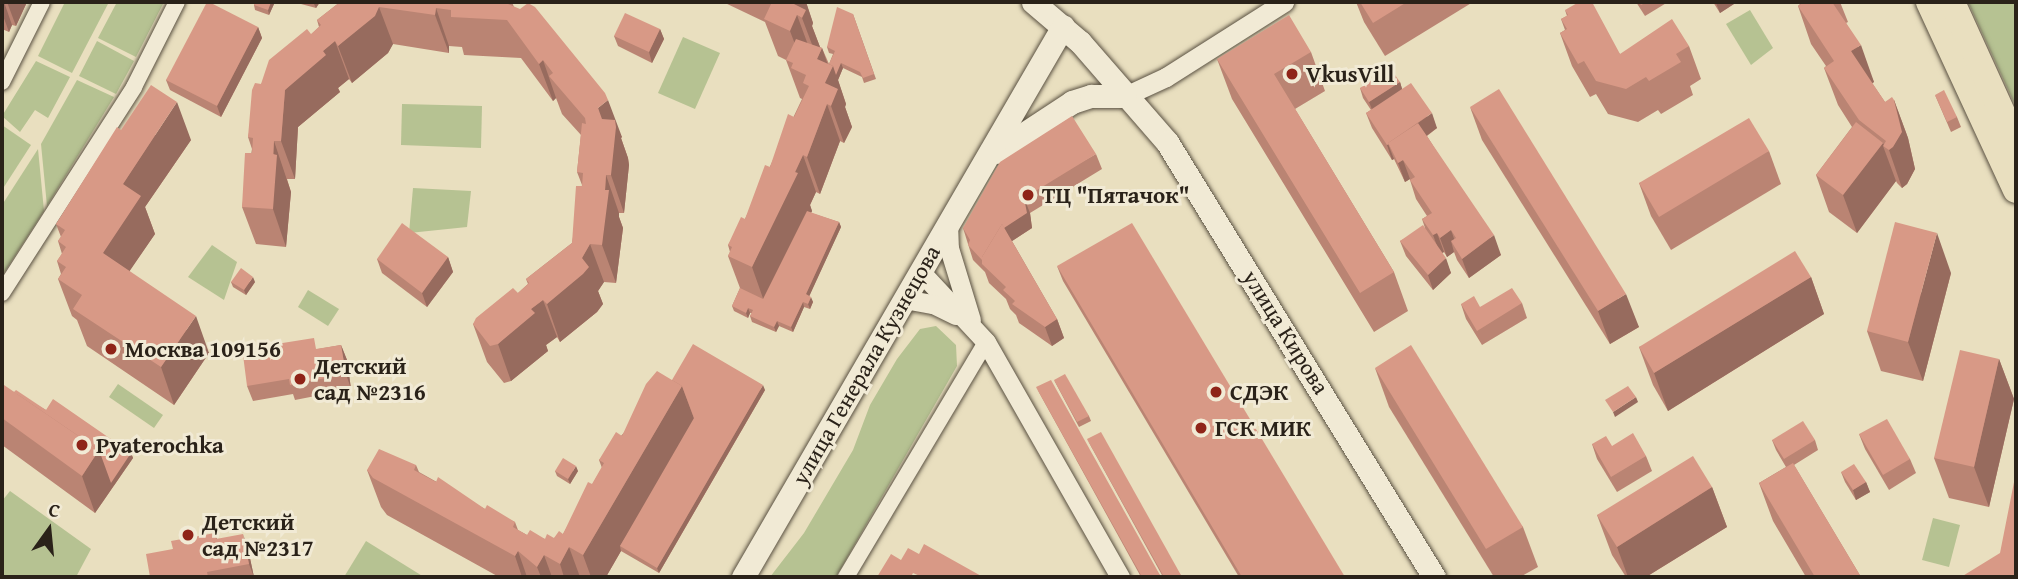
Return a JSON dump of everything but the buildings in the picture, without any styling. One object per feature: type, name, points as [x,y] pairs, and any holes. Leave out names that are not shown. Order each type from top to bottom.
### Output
[{"type":"main road","name":"улица Кирова","points":[[1033,2],[1063,26],[1167,142],[1434,577]]},
{"type":"main road","points":[[1929,2],[2016,190]]},
{"type":"main road","points":[[1952,2],[2016,144]]},
{"type":"main road","name":"улица Генерала Кузнецова","points":[[743,577],[948,222],[991,155],[1063,26]]},
{"type":"main road","name":"улица Генерала Кузнецова","points":[[991,155],[1072,102],[1091,96],[1125,96]]},
{"type":"street","points":[[2,82],[42,2]]},
{"type":"street","points":[[2,293],[134,87],[177,2]]},
{"type":"street","points":[[1125,96],[1166,77],[1284,2]]},
{"type":"street","points":[[948,222],[949,248],[972,324]]},
{"type":"street","points":[[920,271],[986,342],[1120,577]]},
{"type":"street","points":[[904,299],[933,304],[972,324]]},
{"type":"street","points":[[846,577],[986,342]]},
{"type":"green space","points":[[65,2],[109,2],[72,73],[38,56]]},
{"type":"green space","points":[[117,2],[164,2],[136,57],[98,38]]},
{"type":"green space","points":[[1968,2],[2016,2],[2016,107]]},
{"type":"green space","points":[[1750,10],[1773,48],[1751,65],[1726,24]]},
{"type":"green space","points":[[683,37],[720,53],[695,109],[658,93]]},
{"type":"green space","points":[[97,41],[134,61],[116,94],[79,76]]},
{"type":"green space","points":[[36,61],[70,77],[48,118],[35,110],[20,132],[2,116]]},
{"type":"green space","points":[[77,80],[114,97],[47,206],[41,144]]},
{"type":"green space","points":[[402,104],[482,106],[481,148],[401,145]]},
{"type":"green space","points":[[2,125],[31,145],[2,190]]},
{"type":"green space","points":[[38,149],[44,211],[2,276],[2,205]]},
{"type":"green space","points":[[413,188],[471,191],[467,227],[409,233]]},
{"type":"green space","points":[[212,245],[237,262],[224,300],[188,277]]},
{"type":"green space","points":[[308,290],[339,309],[328,326],[298,307]]},
{"type":"green space","points":[[936,326],[956,345],[957,366],[836,577],[770,577],[804,533],[853,450],[870,405],[897,359],[920,329]]},
{"type":"green space","points":[[118,384],[163,415],[154,428],[109,397]]},
{"type":"green space","points":[[10,491],[91,549],[76,577],[2,577],[2,501]]},
{"type":"green space","points":[[1933,518],[1960,525],[1949,567],[1922,560]]},
{"type":"green space","points":[[366,541],[424,577],[344,577]]},
{"type":"place","name":"VkusVill","points":[[1292,74]]},
{"type":"place","name":"ТЦ \"Пятачок\"","points":[[1028,195]]},
{"type":"place","name":"Москва 109156","points":[[111,349]]},
{"type":"place","name":"Детский сад №2316","points":[[300,379]]},
{"type":"place","name":"СДЭК","points":[[1216,392]]},
{"type":"place","name":"ГСК МИК","points":[[1201,428]]},
{"type":"place","name":"Pyaterochka","points":[[82,445]]},
{"type":"place","name":"Детский сад №2317","points":[[188,535]]}]
